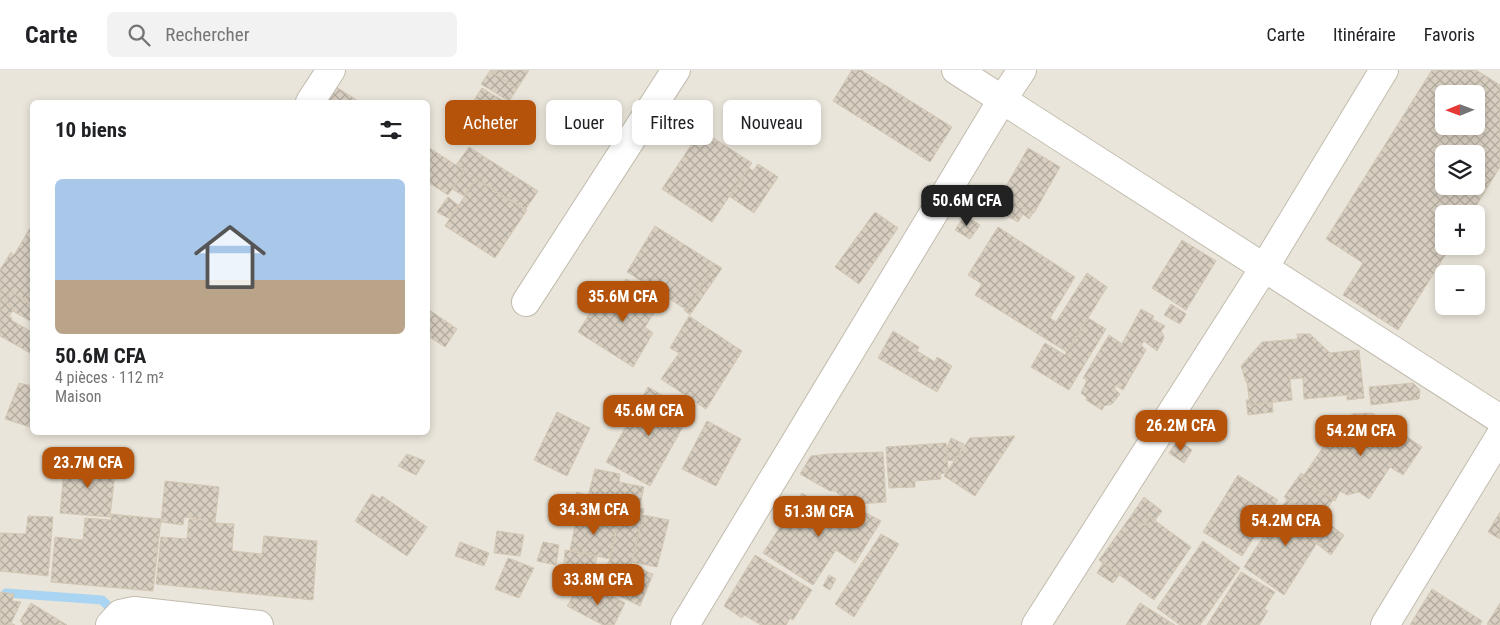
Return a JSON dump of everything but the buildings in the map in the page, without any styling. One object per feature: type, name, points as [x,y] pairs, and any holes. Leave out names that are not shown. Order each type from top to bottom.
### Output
[{"type":"street","points":[[311,100],[331,70]]},
{"type":"street","points":[[526,302],[676,70]]},
{"type":"street","points":[[956,70],[1500,419]]},
{"type":"street","points":[[685,625],[1002,100],[1022,70]]},
{"type":"street","points":[[1036,625],[1264,268],[1384,70]]},
{"type":"street","points":[[1385,625],[1500,436]]},
{"type":"street","points":[[110,625],[120,614],[134,611],[259,625]]},
{"type":"shaded area","points":[[0,70],[1500,70],[1500,625],[0,625]]},
{"type":"waterway","points":[[6,593],[102,600],[108,606]]}]
